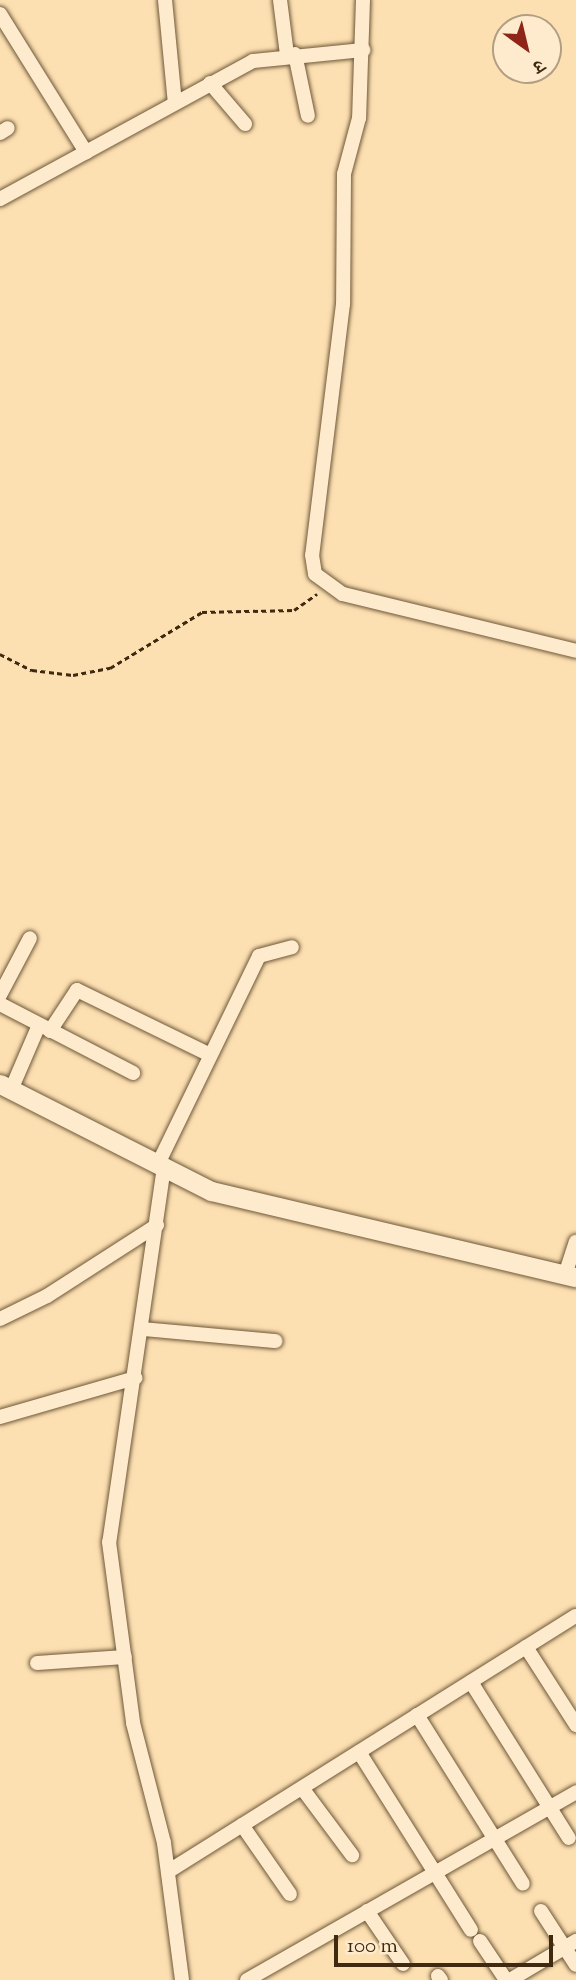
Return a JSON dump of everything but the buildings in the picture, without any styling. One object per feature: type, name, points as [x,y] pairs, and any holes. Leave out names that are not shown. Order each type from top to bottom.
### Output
[{"type":"main road","points":[[5,1087],[161,1165],[256,1205],[570,1276]]},
{"type":"street","points":[[165,0],[175,103]]},
{"type":"street","points":[[281,0],[291,55],[308,116]]},
{"type":"street","points":[[363,0],[359,118],[344,174],[343,304],[312,555],[323,583],[576,651]]},
{"type":"street","points":[[0,14],[86,152]]},
{"type":"street","points":[[0,199],[253,61],[291,55],[363,50]]},
{"type":"street","points":[[211,83],[245,124]]},
{"type":"street","points":[[0,995],[30,938]]},
{"type":"street","points":[[182,1980],[169,1871],[133,1723],[109,1542],[143,1329],[157,1225],[161,1165],[210,1055],[259,956],[292,947]]},
{"type":"street","points":[[5,1087],[44,1028],[77,990],[210,1055]]},
{"type":"street","points":[[0,1004],[133,1073]]},
{"type":"street","points":[[0,1319],[157,1225]]},
{"type":"street","points":[[570,1276],[576,1242]]},
{"type":"street","points":[[143,1329],[275,1341]]},
{"type":"street","points":[[0,1418],[135,1378]]},
{"type":"street","points":[[169,1871],[576,1616]]},
{"type":"street","points":[[526,1647],[576,1725]]},
{"type":"street","points":[[37,1663],[125,1657]]},
{"type":"street","points":[[471,1682],[569,1838]]},
{"type":"street","points":[[417,1716],[523,1884]]},
{"type":"street","points":[[359,1752],[476,1935],[508,1980],[570,1945]]},
{"type":"street","points":[[302,1788],[352,1856]]},
{"type":"street","points":[[247,1980],[576,1792]]},
{"type":"street","points":[[242,1825],[290,1894]]},
{"type":"street","points":[[367,1911],[403,1964]]},
{"type":"street","points":[[541,1911],[570,1945],[576,1965]]},
{"type":"path","points":[[0,654],[50,674],[110,668],[202,612],[293,610],[316,597],[323,583]]}]
